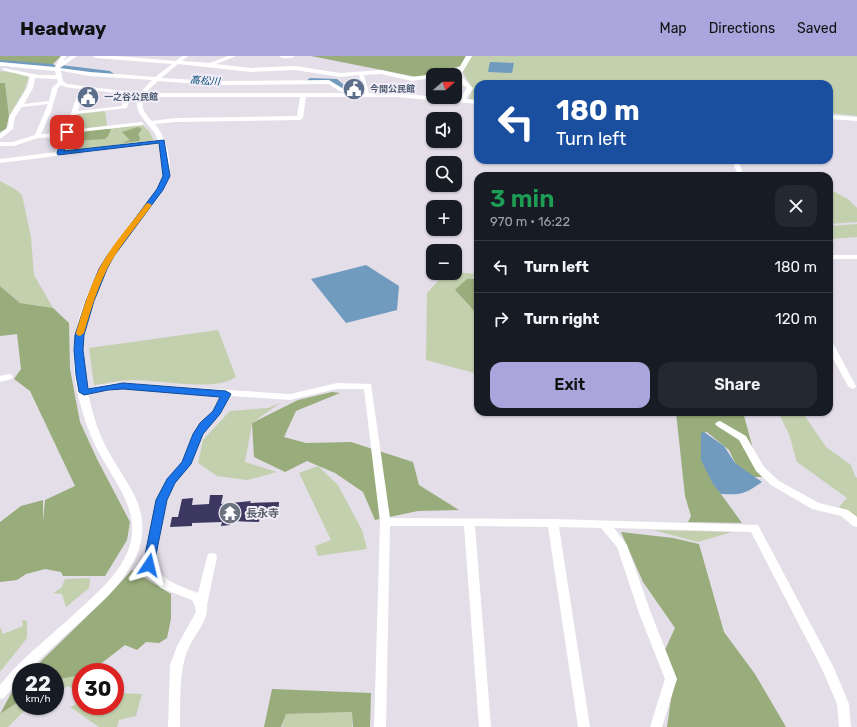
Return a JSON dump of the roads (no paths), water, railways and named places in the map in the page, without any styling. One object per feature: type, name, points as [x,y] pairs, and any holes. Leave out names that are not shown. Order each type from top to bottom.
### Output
[{"type":"street","points":[[64,56],[57,69],[60,79],[65,85],[137,95],[408,95],[426,97]]},
{"type":"street","points":[[57,69],[66,64],[74,56]]},
{"type":"street","points":[[96,56],[211,64],[251,70],[295,68],[332,74],[381,72],[412,79],[426,76]]},
{"type":"street","points":[[125,107],[126,101],[137,95],[185,56]]},
{"type":"street","points":[[211,64],[234,56]]},
{"type":"street","points":[[282,56],[292,56]]},
{"type":"street","points":[[462,68],[469,56]]},
{"type":"street","points":[[0,64],[214,83],[329,82],[349,95]]},
{"type":"street","points":[[0,69],[6,69],[33,76],[60,79]]},
{"type":"street","points":[[361,73],[367,95]]},
{"type":"street","points":[[0,137],[11,128],[12,116],[20,106],[30,88],[33,76]]},
{"type":"street","points":[[37,136],[55,96],[55,88],[60,79]]},
{"type":"street","points":[[462,81],[470,90],[462,100]]},
{"type":"street","points":[[202,95],[214,83]]},
{"type":"street","points":[[60,153],[80,96],[92,89]]},
{"type":"street","points":[[0,694],[11,680],[30,661],[110,585],[125,566],[133,552],[138,535],[137,515],[131,499],[99,442],[80,375],[78,350],[85,313],[103,269],[167,176],[162,141],[159,134],[145,124],[140,112],[137,95]]},
{"type":"street","points":[[0,144],[14,144],[37,136],[67,134],[175,120],[300,118],[303,96]]},
{"type":"street","points":[[462,100],[474,102]]},
{"type":"street","points":[[20,106],[51,102]]},
{"type":"street","points":[[74,113],[125,107],[132,112]]},
{"type":"street","points":[[833,116],[857,119]]},
{"type":"street","points":[[0,161],[162,141]]},
{"type":"street","points":[[833,257],[857,258]]},
{"type":"street","points":[[833,350],[852,386]]},
{"type":"street","points":[[0,379],[10,377]]},
{"type":"street","points":[[84,392],[108,387],[123,386],[290,398],[337,386],[368,386],[385,522],[380,727]]},
{"type":"street","points":[[201,605],[196,597],[165,585],[154,575],[149,565],[162,500],[171,481],[186,464],[198,434],[217,412],[226,394]]},
{"type":"street","points":[[720,424],[743,438],[760,469],[775,483],[816,506],[844,513],[857,523]]},
{"type":"street","points":[[385,522],[553,523],[754,528],[828,668],[843,704],[845,727]]},
{"type":"street","points":[[469,523],[485,727]]},
{"type":"street","points":[[553,523],[584,727]]},
{"type":"street","points":[[604,524],[622,545],[645,613],[671,679],[656,727]]},
{"type":"street","points":[[174,727],[176,665],[183,646],[202,612],[201,605],[212,558]]},
{"type":"water","points":[[490,62],[514,63],[512,73],[488,72]]},
{"type":"water","points":[[366,265],[399,286],[397,310],[346,323],[311,279]]},
{"type":"water","points":[[704,432],[724,446],[735,463],[762,482],[743,493],[721,494],[713,484],[701,460],[701,433]]},
{"type":"waterway","name":"高松川","points":[[0,63],[53,67]]},
{"type":"waterway","name":"高松川","points":[[61,68],[110,74]]},
{"type":"waterway","name":"高松川","points":[[310,81],[334,81],[347,92]]},
{"type":"place","name":"今間公民館","points":[[354,89]]},
{"type":"place","name":"一之谷公民館","points":[[88,97]]},
{"type":"place","name":"長永寺","points":[[230,513]]}]
